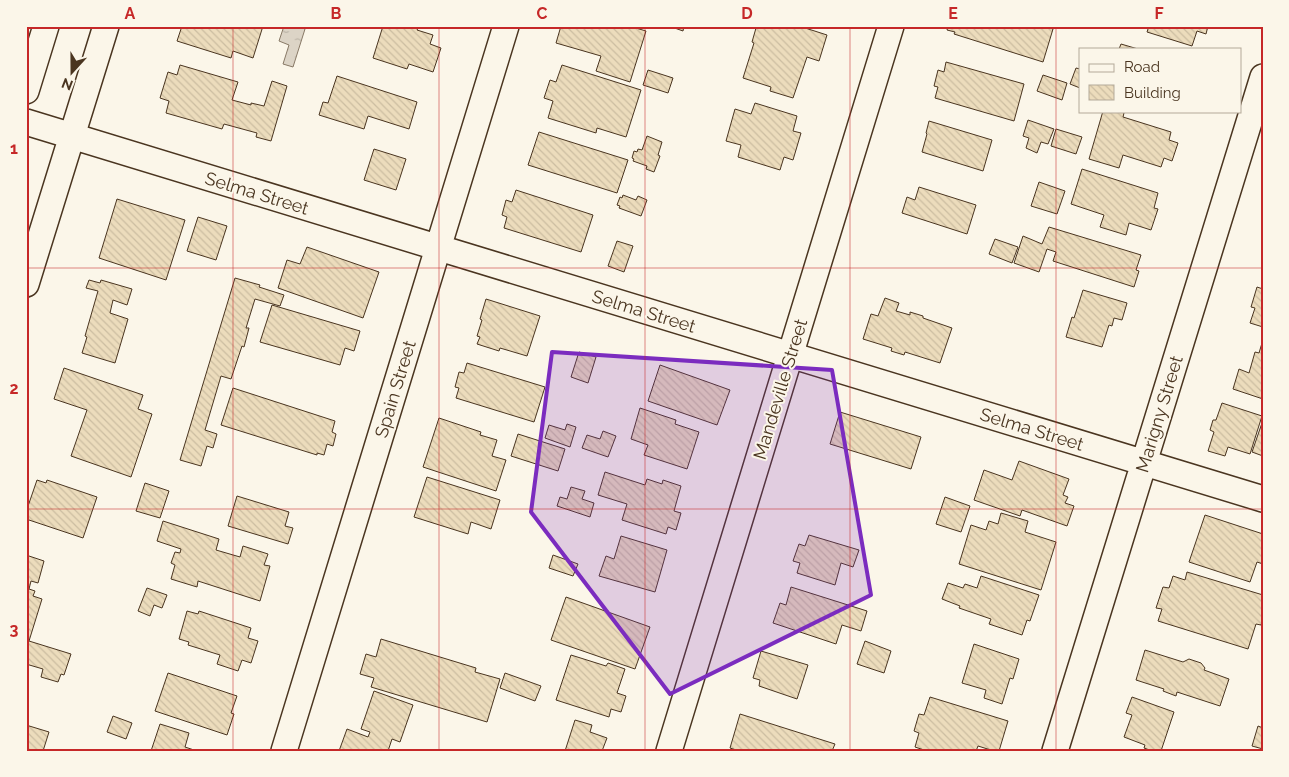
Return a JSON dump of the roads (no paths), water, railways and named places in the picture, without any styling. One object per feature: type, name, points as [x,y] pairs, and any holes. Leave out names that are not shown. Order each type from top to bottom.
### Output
[{"type":"street","points":[[26,91],[46,26]]},
{"type":"street","points":[[26,284],[106,26]]},
{"type":"street","name":"Spain Street","points":[[284,751],[506,26]]},
{"type":"street","name":"Mandeville Street","points":[[669,751],[891,26]]},
{"type":"street","name":"Marigny Street","points":[[1055,751],[1263,76]]},
{"type":"street","name":"Selma Street","points":[[26,122],[1263,499]]},
{"type":"water","points":[[284,26],[297,26],[305,29],[293,67],[283,64],[289,45],[279,41]]}]
